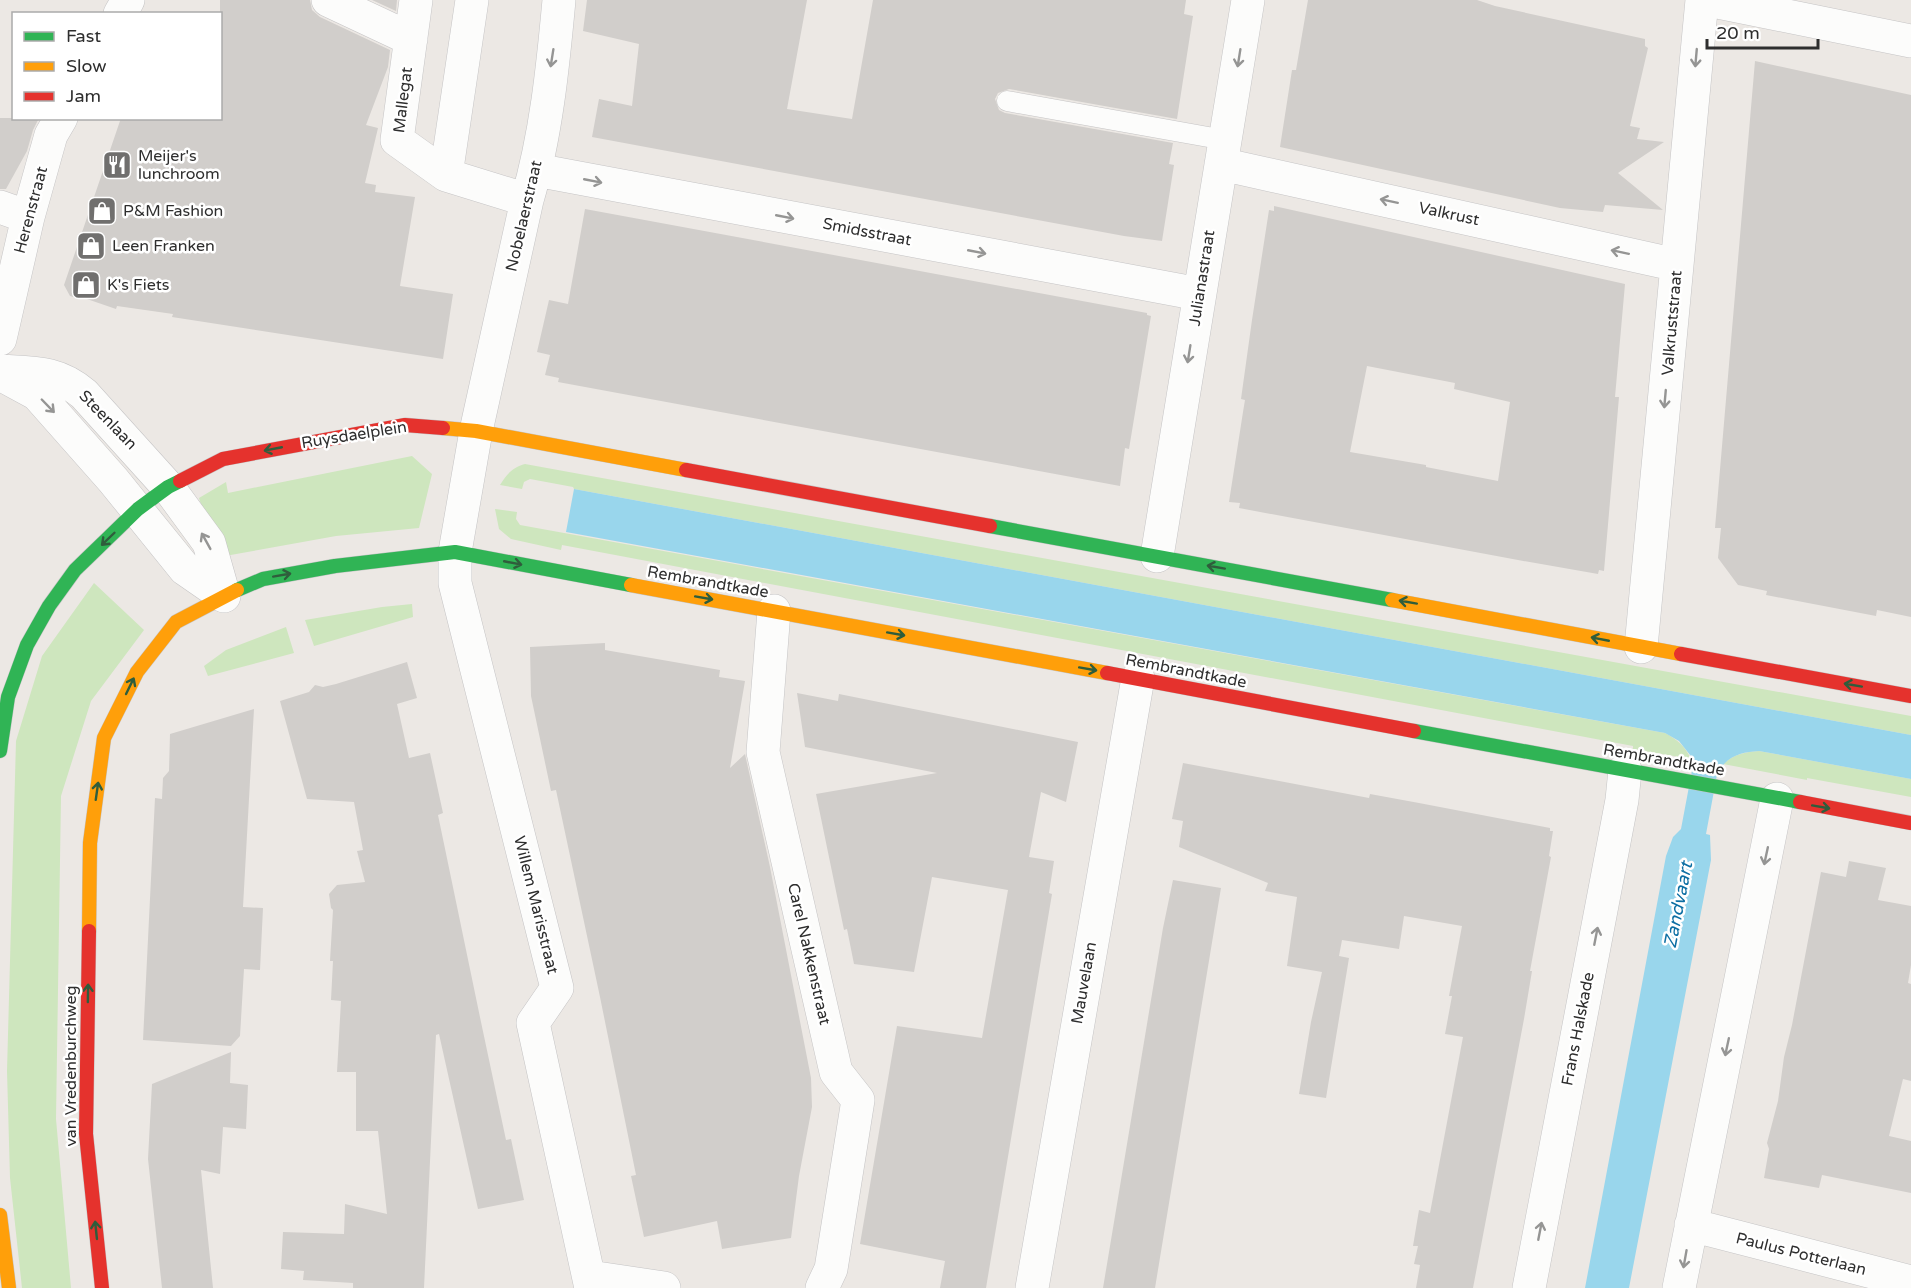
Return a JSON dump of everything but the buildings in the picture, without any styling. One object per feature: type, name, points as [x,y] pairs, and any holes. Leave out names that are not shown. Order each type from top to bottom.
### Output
[{"type":"street","points":[[328,0],[411,39]]},
{"type":"street","name":"Mallegat","points":[[416,0],[397,140],[446,175],[531,185]]},
{"type":"street","points":[[446,175],[472,0]]},
{"type":"street","name":"Nobelaerstraat","points":[[476,431],[531,185],[555,44],[559,0]]},
{"type":"street","name":"Julianastraat","points":[[1157,556],[1248,0]]},
{"type":"street","name":"Valkruststraat","points":[[1641,647],[1702,0]]},
{"type":"street","points":[[1708,0],[1911,41]]},
{"type":"street","name":"Herenstraat","points":[[0,339],[14,212],[60,120]]},
{"type":"street","name":"Valkrust","points":[[1223,152],[1677,265]]},
{"type":"street","name":"Smidsstraat","points":[[531,185],[1199,294]]},
{"type":"street","name":"Steenlaan","points":[[0,372],[50,374],[71,383],[122,434],[168,487]]},
{"type":"street","name":"Steenlaan","points":[[0,372],[37,394],[62,419],[138,509]]},
{"type":"street","name":"Ruysdaelplein","points":[[0,750],[8,697],[27,645],[49,606],[75,570],[138,509],[168,487],[224,459],[330,438],[405,425],[476,431]]},
{"type":"street","points":[[224,596],[263,579],[335,566],[455,552],[476,431],[1911,696]]},
{"type":"street","points":[[168,487],[209,543],[224,596]]},
{"type":"street","points":[[138,509],[185,569],[224,596]]},
{"type":"street","name":"Rembrandtkade","points":[[455,552],[1911,823]]},
{"type":"street","name":"Willem Marisstraat","points":[[455,552],[455,582],[557,988],[533,1023],[590,1282]]},
{"type":"street","name":"van Vredenburchweg","points":[[102,1288],[86,1134],[90,843],[104,738],[137,672],[176,622],[224,596]]},
{"type":"street","name":"Carel Nakkenstraat","points":[[774,611],[763,752],[836,1072],[858,1100],[831,1269],[822,1288]]},
{"type":"street","name":"Mauvelaan","points":[[1032,1288],[1138,678]]},
{"type":"street","name":"Frans Halskade","points":[[1529,1288],[1622,800],[1625,770]]},
{"type":"street","points":[[1679,1288],[1777,798]]},
{"type":"street","points":[[0,1215],[9,1288]]},
{"type":"street","name":"Paulus Potterlaan","points":[[1690,1225],[1911,1282]]},
{"type":"street","points":[[590,1282],[664,1288]]},
{"type":"lane","points":[[1007,101],[1223,152]]},
{"type":"green space","points":[[412,456],[432,474],[419,528],[336,536],[225,556],[207,523],[199,498],[226,482],[228,493]]},
{"type":"green space","points":[[525,464],[1911,716],[1911,735],[574,489],[530,479],[524,482],[522,489],[500,485],[511,472]]},
{"type":"green space","points":[[495,509],[517,512],[516,519],[520,525],[1665,733],[1681,744],[1691,759],[1633,749],[1633,746],[562,545],[561,550],[511,539],[499,529]]},
{"type":"green space","points":[[94,583],[144,630],[91,701],[61,796],[56,1119],[71,1288],[22,1288],[10,1178],[7,1071],[16,741],[42,656]]},
{"type":"green space","points":[[412,604],[413,617],[314,646],[305,620],[382,607]]},
{"type":"green space","points":[[286,627],[294,653],[208,676],[204,666],[226,650]]},
{"type":"green space","points":[[1759,751],[1911,779],[1911,797],[1723,764],[1740,754]]},
{"type":"water","name":"Zandvaart","points":[[574,489],[1911,735],[1911,779],[1759,751],[1740,754],[1723,765],[1719,764],[1706,834],[1710,835],[1711,860],[1629,1288],[1585,1288],[1666,856],[1673,837],[1681,829],[1694,760],[1679,741],[1665,733],[566,532]]},
{"type":"traffic: fast","points":[[0,751],[8,697],[27,645],[49,606],[75,570],[138,509],[180,481]]},
{"type":"traffic: fast","points":[[990,526],[1392,600]]},
{"type":"traffic: fast","points":[[237,590],[263,579],[335,566],[455,552],[631,585]]},
{"type":"traffic: fast","points":[[1414,731],[1800,802]]},
{"type":"traffic: slow","points":[[443,428],[476,431],[686,470]]},
{"type":"traffic: slow","points":[[631,585],[1107,673]]},
{"type":"traffic: slow","points":[[89,931],[90,843],[104,738],[137,672],[176,622],[237,590]]},
{"type":"traffic: slow","points":[[1392,600],[1681,654]]},
{"type":"traffic: slow","points":[[0,1215],[9,1288]]},
{"type":"traffic: jam","points":[[180,481],[223,459],[405,425],[443,428]]},
{"type":"traffic: jam","points":[[686,470],[990,526]]},
{"type":"traffic: jam","points":[[1681,654],[1911,696]]},
{"type":"traffic: jam","points":[[1107,673],[1414,731]]},
{"type":"traffic: jam","points":[[1800,802],[1911,823]]},
{"type":"traffic: jam","points":[[89,931],[86,1134],[102,1288]]},
{"type":"place","name":"Meijer's lunchroom","points":[[117,165]]},
{"type":"place","name":"P&M Fashion","points":[[102,211]]},
{"type":"place","name":"Leen Franken","points":[[91,246]]},
{"type":"place","name":"K's Fiets","points":[[86,285]]}]
